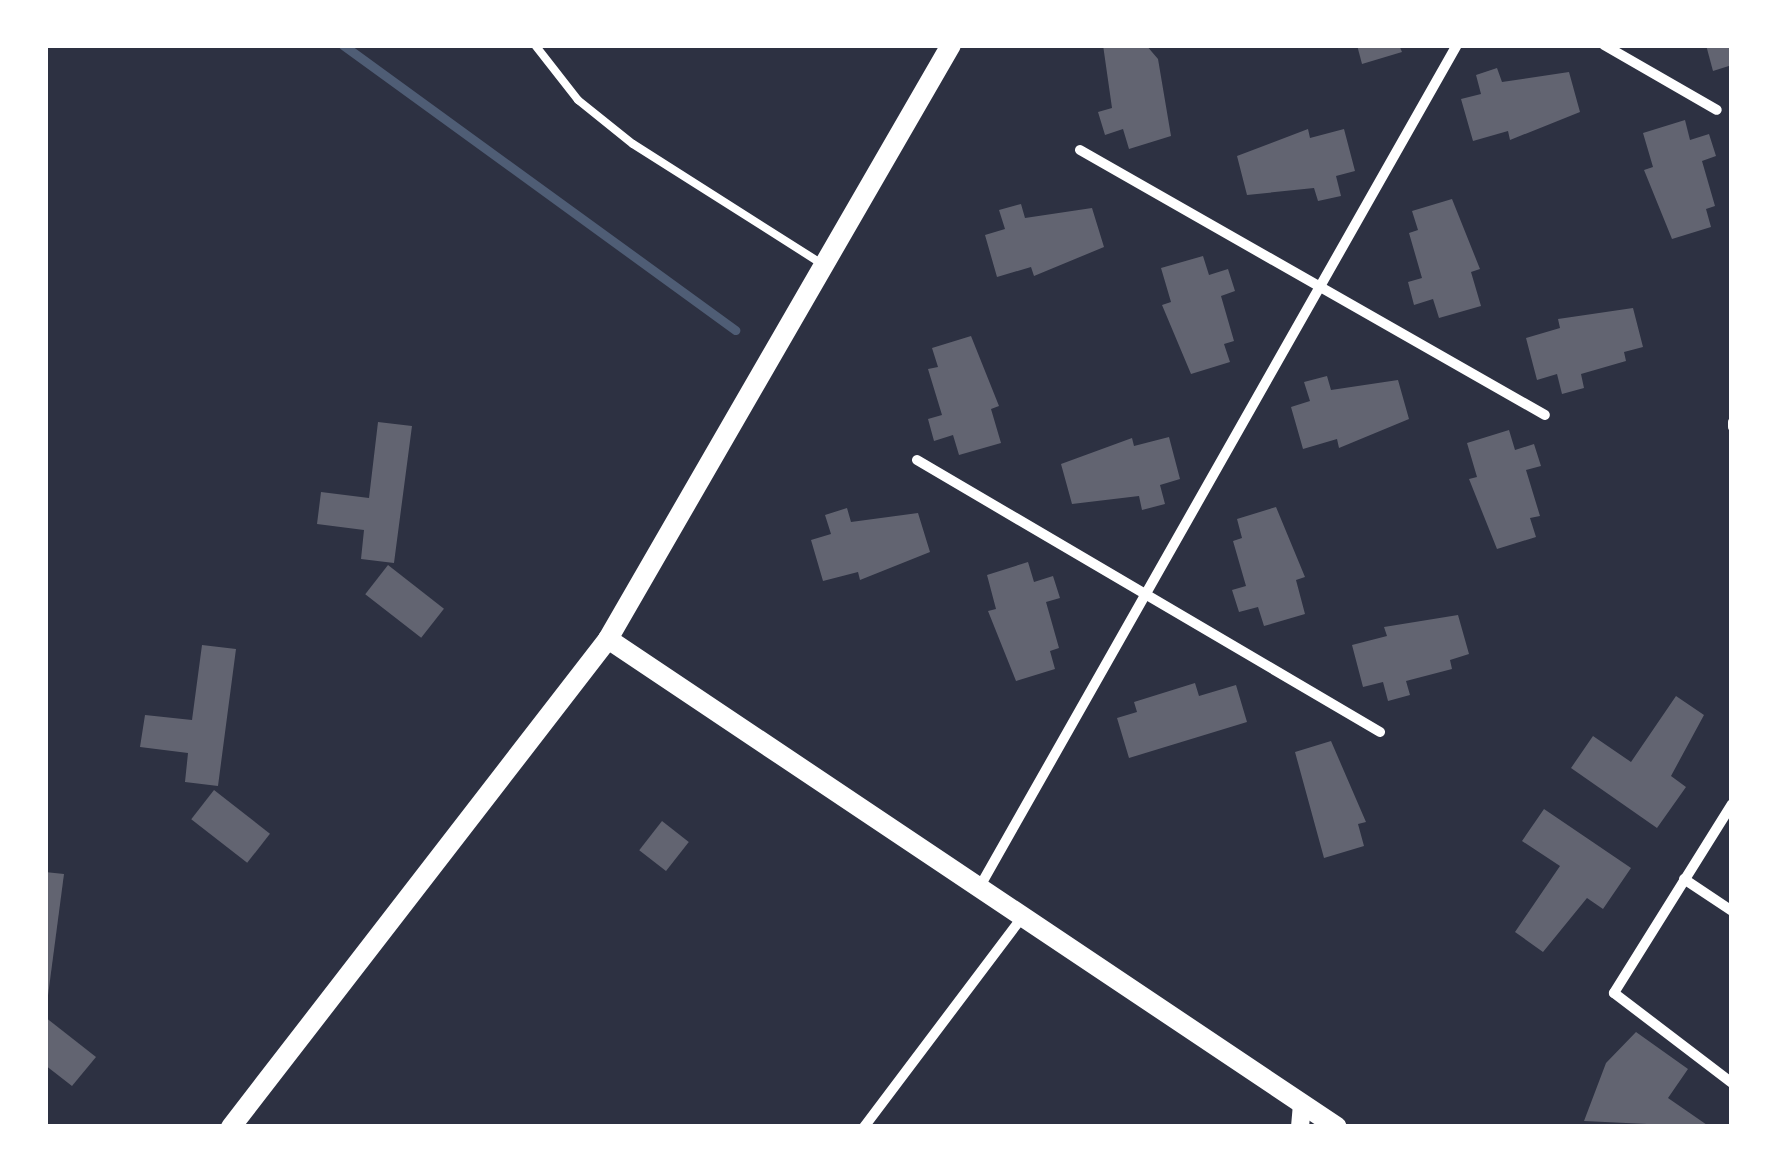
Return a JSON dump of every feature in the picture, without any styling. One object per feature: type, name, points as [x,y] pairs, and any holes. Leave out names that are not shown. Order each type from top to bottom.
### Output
[{"type":"main road","points":[[231,1127],[608,639],[951,45]]},
{"type":"main road","points":[[608,639],[1301,1116],[1337,1127]]},
{"type":"street","points":[[978,891],[1457,45]]},
{"type":"street","points":[[1604,45],[1716,110]]},
{"type":"street","points":[[1080,150],[1545,415]]},
{"type":"street","points":[[917,460],[1146,599],[1380,732]]},
{"type":"street","points":[[1732,804],[1614,993],[1626,1011],[1732,1083]]},
{"type":"street","points":[[1684,878],[1732,911]]},
{"type":"street","points":[[864,1127],[1020,920]]},
{"type":"lane","points":[[535,45],[578,100],[634,144],[825,266]]},
{"type":"building","points":[[1103,45],[1146,45],[1158,59],[1171,136],[1129,149],[1123,129],[1105,135],[1098,112],[1112,108]]},
{"type":"building","points":[[1357,45],[1399,45],[1402,52],[1362,64]]},
{"type":"building","points":[[1706,45],[1732,45],[1732,65],[1713,71]]},
{"type":"building","points":[[1497,68],[1502,82],[1569,72],[1580,112],[1510,140],[1508,131],[1473,141],[1461,99],[1481,94],[1476,75]]},
{"type":"building","points":[[1685,120],[1690,140],[1709,134],[1716,156],[1702,161],[1715,206],[1706,209],[1711,227],[1672,239],[1644,170],[1653,167],[1643,133]]},
{"type":"building","points":[[1308,129],[1310,138],[1344,129],[1355,171],[1336,176],[1341,196],[1318,201],[1314,188],[1247,195],[1237,156]]},
{"type":"building","points":[[1452,199],[1480,269],[1471,272],[1481,306],[1439,318],[1433,299],[1414,305],[1408,282],[1422,278],[1409,233],[1418,230],[1412,211]]},
{"type":"building","points":[[1021,204],[1025,218],[1092,208],[1104,247],[1034,276],[1031,267],[997,277],[985,235],[1005,229],[999,210]]},
{"type":"building","points":[[1203,256],[1209,275],[1228,269],[1235,291],[1221,296],[1234,341],[1224,344],[1230,362],[1191,374],[1162,305],[1171,302],[1161,268]]},
{"type":"building","points":[[1633,308],[1643,347],[1624,352],[1626,361],[1581,374],[1584,388],[1562,394],[1557,374],[1537,380],[1526,338],[1560,328],[1558,319]]},
{"type":"building","points":[[971,336],[999,406],[991,409],[1001,443],[959,455],[953,435],[934,441],[928,419],[942,415],[928,369],[938,367],[932,348]]},
{"type":"building","points":[[1327,376],[1331,390],[1398,380],[1409,419],[1339,448],[1337,439],[1303,449],[1291,407],[1310,401],[1304,382]]},
{"type":"building","points":[[378,422],[412,426],[394,563],[361,559],[364,530],[317,524],[321,492],[369,498]]},
{"type":"building","points":[[1509,430],[1515,450],[1534,444],[1541,466],[1526,470],[1540,516],[1530,518],[1536,537],[1497,549],[1469,479],[1477,477],[1467,443]]},
{"type":"building","points":[[1169,437],[1180,479],[1160,485],[1165,504],[1142,510],[1139,496],[1072,504],[1061,464],[1132,438],[1134,446]]},
{"type":"building","points":[[1276,507],[1305,577],[1296,580],[1305,614],[1264,626],[1258,607],[1239,612],[1232,590],[1246,586],[1233,541],[1242,538],[1237,519]]},
{"type":"building","points":[[847,508],[851,522],[918,513],[930,552],[860,580],[858,572],[823,581],[811,540],[831,534],[825,515]]},
{"type":"building","points":[[1028,562],[1034,582],[1053,576],[1060,598],[1046,602],[1059,648],[1050,651],[1055,669],[1016,681],[988,611],[996,609],[987,575]]},
{"type":"building","points":[[388,565],[444,609],[421,638],[365,594]]},
{"type":"building","points":[[1458,615],[1469,654],[1450,660],[1452,669],[1406,681],[1410,695],[1388,701],[1383,682],[1363,687],[1352,645],[1387,636],[1384,627]]},
{"type":"building","points":[[202,645],[236,649],[218,786],[185,782],[188,753],[140,747],[145,715],[192,720]]},
{"type":"building","points":[[1195,683],[1199,696],[1236,685],[1247,722],[1129,758],[1117,718],[1137,712],[1134,702]]},
{"type":"building","points":[[1676,696],[1704,715],[1671,776],[1686,787],[1657,828],[1571,768],[1593,736],[1631,762]]},
{"type":"building","points":[[1331,741],[1366,822],[1358,824],[1364,846],[1324,858],[1295,752]]},
{"type":"building","points":[[214,790],[270,834],[247,863],[191,819]]},
{"type":"building","points":[[1544,809],[1631,868],[1603,909],[1587,898],[1543,952],[1515,932],[1560,866],[1522,841]]},
{"type":"building","points":[[662,821],[689,842],[666,871],[639,850]]},
{"type":"building","points":[[45,872],[64,874],[47,1003],[45,1003]]},
{"type":"building","points":[[45,1017],[96,1057],[72,1086],[45,1065]]},
{"type":"building","points":[[1636,1032],[1688,1069],[1668,1098],[1710,1127],[1584,1121],[1606,1063]]},
{"type":"waterway","points":[[343,45],[735,330]]}]
